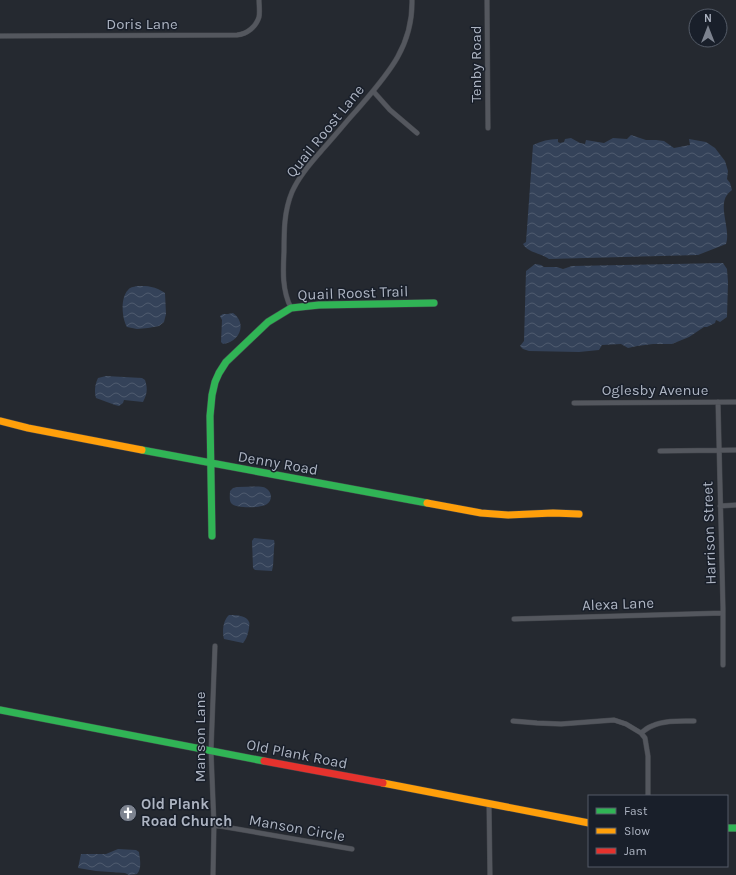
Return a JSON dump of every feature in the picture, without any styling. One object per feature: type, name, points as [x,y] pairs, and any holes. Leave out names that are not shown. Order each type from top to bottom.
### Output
[{"type":"street","name":"Doris Lane","points":[[0,36],[237,35],[246,33],[256,23],[259,16],[259,0]]},
{"type":"street","name":"Quail Roost Lane","points":[[291,308],[285,293],[284,258],[285,221],[287,208],[293,191],[302,174],[373,91],[401,53],[406,41],[411,20],[412,0]]},
{"type":"street","name":"Tenby Road","points":[[487,0],[488,128]]},
{"type":"street","points":[[373,91],[390,110],[417,133]]},
{"type":"street","name":"Quail Roost Trail","points":[[211,463],[210,416],[214,386],[219,373],[226,362],[268,322],[291,308],[319,305],[434,303]]},
{"type":"street","name":"Harrison Street","points":[[718,402],[723,665]]},
{"type":"street","name":"Oglesby Avenue","points":[[574,403],[736,402]]},
{"type":"street","name":"Denny Road","points":[[0,421],[101,443],[481,513],[508,515],[553,512],[579,514]]},
{"type":"street","points":[[660,451],[736,450]]},
{"type":"street","points":[[211,463],[212,536]]},
{"type":"street","points":[[720,506],[736,505]]},
{"type":"street","name":"Alexa Lane","points":[[514,619],[723,613]]},
{"type":"street","name":"Manson Lane","points":[[213,875],[214,825],[211,751],[215,646]]},
{"type":"street","name":"Old Plank Road","points":[[0,710],[588,823]]},
{"type":"street","points":[[513,721],[561,724],[614,720],[626,724],[641,733],[645,738],[647,750],[648,795]]},
{"type":"street","points":[[641,733],[651,726],[666,722],[694,721]]},
{"type":"street","points":[[489,804],[490,875]]},
{"type":"street","name":"Manson Circle","points":[[214,825],[352,849]]},
{"type":"water","points":[[631,135],[646,140],[664,141],[674,148],[690,145],[689,139],[706,142],[715,148],[725,161],[728,171],[727,179],[732,190],[727,195],[724,206],[727,232],[726,244],[698,255],[549,259],[525,247],[523,244],[526,242],[533,145],[545,140],[555,139],[558,139],[558,142],[560,143],[564,142],[565,139],[571,138],[585,144],[586,140],[604,143],[613,138],[627,139]]},
{"type":"water","points":[[723,263],[727,269],[728,282],[727,317],[720,322],[716,320],[715,323],[704,327],[689,337],[672,344],[653,344],[628,348],[621,344],[602,345],[599,350],[579,352],[529,351],[520,346],[524,341],[526,271],[535,264],[544,267],[557,267],[563,269],[572,266]]},
{"type":"water","points":[[137,286],[151,287],[165,293],[166,314],[164,322],[159,326],[137,329],[127,327],[123,314],[124,298],[129,289]]},
{"type":"water","points":[[233,313],[238,317],[240,322],[240,332],[229,343],[223,344],[221,342],[222,320],[220,316],[223,314]]},
{"type":"water","points":[[106,376],[142,378],[145,380],[147,391],[143,402],[124,400],[119,406],[96,398],[95,388],[98,378]]},
{"type":"water","points":[[233,488],[266,488],[271,494],[270,500],[267,504],[260,506],[243,507],[234,505],[230,500],[230,491]]},
{"type":"water","points":[[254,538],[274,540],[272,571],[255,570],[253,568],[252,541]]},
{"type":"water","points":[[229,615],[237,615],[246,618],[249,622],[248,634],[243,643],[224,639],[223,633],[225,620]]},
{"type":"water","points":[[118,849],[136,850],[139,852],[140,867],[137,874],[129,875],[125,873],[78,868],[81,854],[106,854]]},
{"type":"traffic: fast","points":[[212,536],[210,416],[215,382],[226,362],[268,322],[291,308],[319,305],[434,303]]},
{"type":"traffic: fast","points":[[142,450],[427,503]]},
{"type":"traffic: fast","points":[[0,710],[264,761]]},
{"type":"traffic: fast","points":[[728,828],[736,828]]},
{"type":"traffic: slow","points":[[0,421],[28,428],[142,450]]},
{"type":"traffic: slow","points":[[427,503],[481,513],[508,515],[553,513],[579,514]]},
{"type":"traffic: slow","points":[[383,783],[588,823]]},
{"type":"traffic: jam","points":[[264,761],[383,783]]},
{"type":"place","name":"Old Plank Road Church","points":[[128,813]]}]
